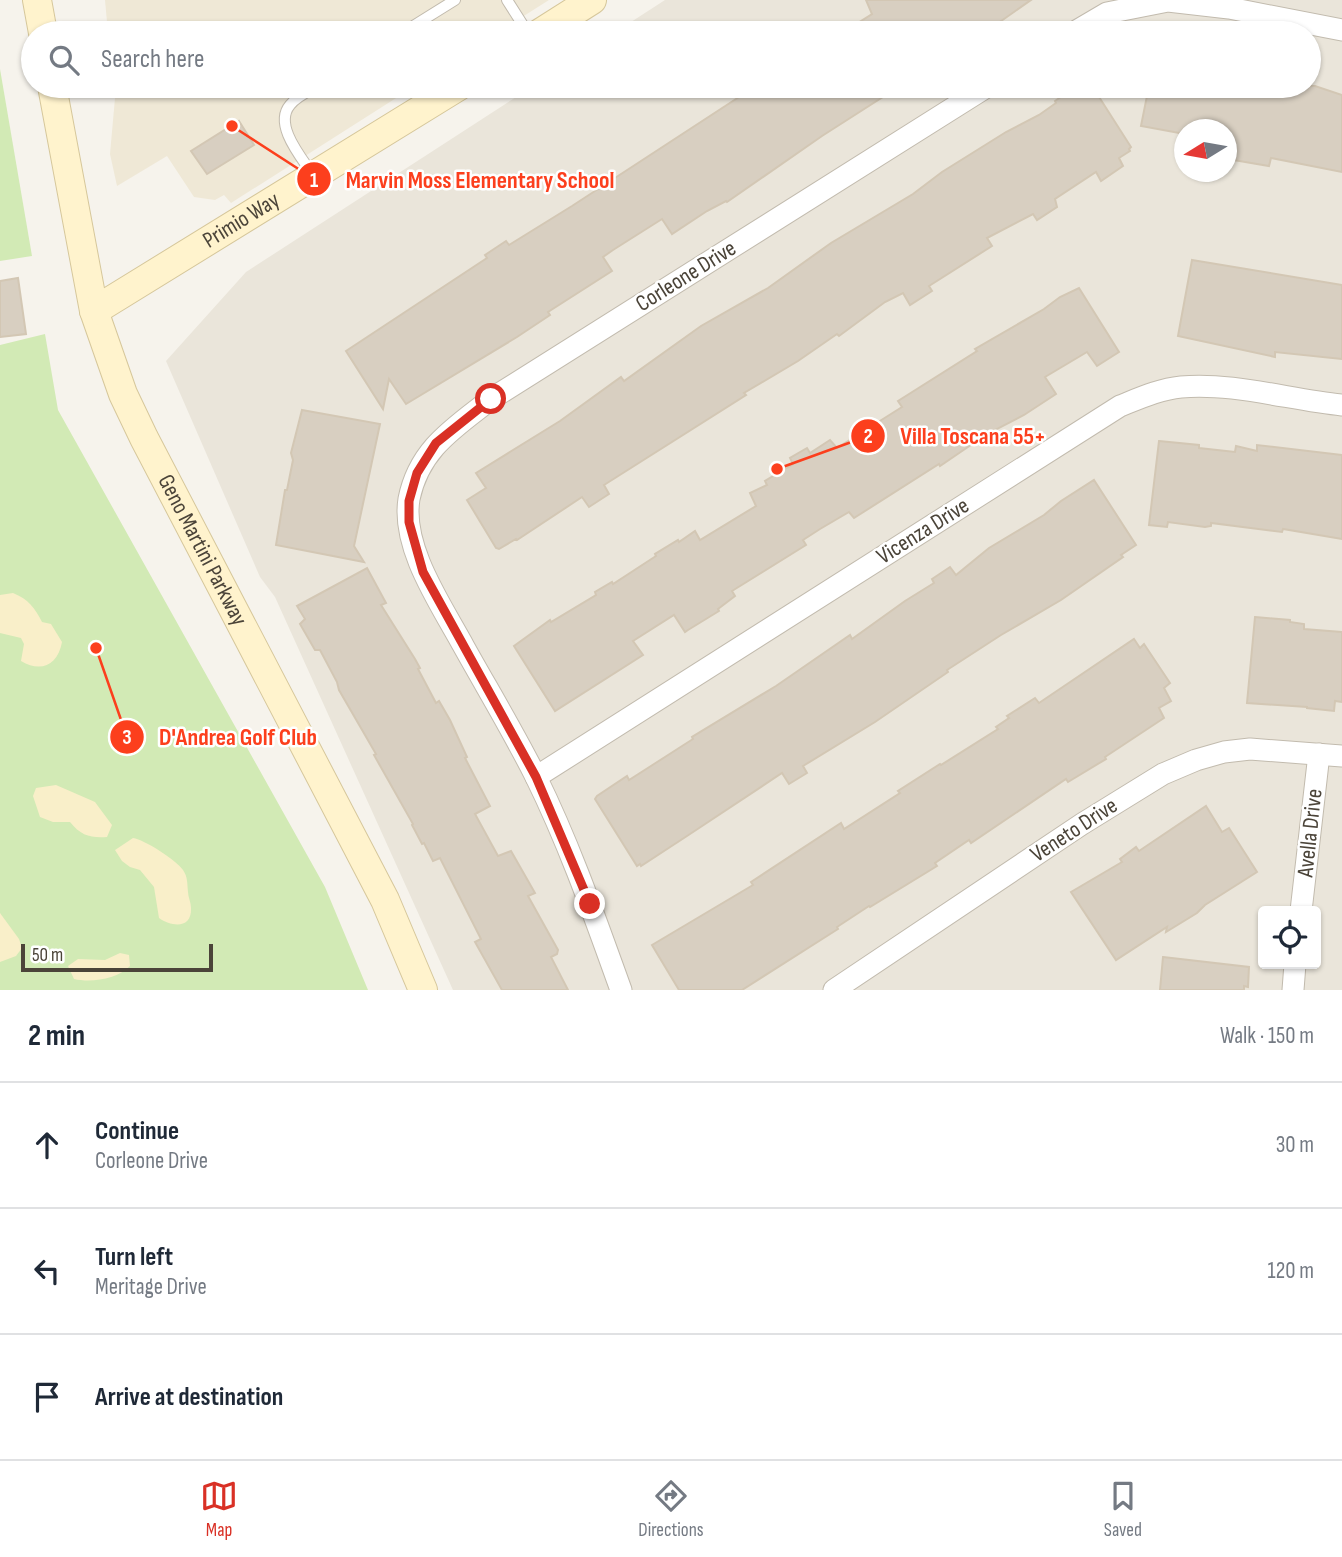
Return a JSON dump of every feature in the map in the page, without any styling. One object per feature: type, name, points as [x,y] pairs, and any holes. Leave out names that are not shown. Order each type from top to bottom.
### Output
[{"type":"street","points":[[37,0],[41,21]]},
{"type":"street","points":[[559,21],[592,0]]},
{"type":"street","points":[[1093,21],[1107,13],[1168,1],[1229,8],[1296,21]]},
{"type":"street","points":[[1321,26],[1342,30]]},
{"type":"street","name":"Geno Martini Parkway","points":[[54,98],[94,311],[123,394],[386,900],[423,990]]},
{"type":"street","name":"Primio Way","points":[[94,311],[440,98]]},
{"type":"street","name":"Corleone Drive","points":[[536,777],[423,572],[409,522],[411,493],[417,473],[436,443],[491,399],[969,98]]},
{"type":"street","name":"Vicenza Drive","points":[[536,777],[1120,406],[1151,393],[1181,387],[1214,387],[1342,405]]},
{"type":"street","name":"Veneto Drive","points":[[834,990],[1082,824],[1163,774],[1224,752],[1274,750],[1342,756]]},
{"type":"street","name":"Avella Drive","points":[[1302,906],[1319,754]]},
{"type":"street","points":[[536,777],[590,904],[621,990]]},
{"type":"street","points":[[1293,990],[1295,969]]},
{"type":"lane","points":[[421,21],[455,0]]},
{"type":"lane","points":[[508,0],[521,21]]},
{"type":"lane","points":[[298,98],[287,108],[285,115],[290,138],[313,176]]},
{"type":"shaded area","points":[[105,0],[549,0],[516,21],[107,21]]},
{"type":"shaded area","points":[[665,0],[1342,0],[1342,990],[453,990],[275,597],[260,577],[166,361],[246,272],[514,98],[1321,98],[1321,21],[633,21]]},
{"type":"shaded area","points":[[115,98],[396,98],[231,203],[224,195],[215,200],[194,197],[167,156],[117,186],[110,154]]},
{"type":"green space","points":[[0,69],[32,256],[0,261]]},
{"type":"green space","points":[[45,334],[58,410],[325,887],[368,990],[0,990],[0,345]]},
{"type":"sand","points":[[13,593],[31,604],[42,622],[51,624],[62,642],[57,656],[48,665],[28,665],[21,661],[24,644],[21,638],[0,633],[0,595]]},
{"type":"sand","points":[[56,785],[95,802],[112,825],[107,837],[87,835],[70,822],[53,822],[40,817],[33,796],[36,788]]},
{"type":"sand","points":[[133,838],[160,851],[185,873],[191,908],[185,923],[175,924],[159,918],[154,887],[140,870],[122,861],[115,850]]},
{"type":"sand","points":[[0,913],[19,939],[22,948],[16,956],[0,962]]},
{"type":"sand","points":[[120,953],[129,955],[130,966],[104,979],[74,979],[68,966],[78,959],[105,960]]},
{"type":"building","points":[[866,0],[1031,0],[1001,21],[861,21],[872,14]]},
{"type":"building","points":[[1321,88],[1342,95],[1342,172],[1271,158],[1269,166],[1237,161],[1237,119],[1174,119],[1174,132],[1141,126],[1147,98],[1321,98]]},
{"type":"building","points":[[738,98],[881,98],[727,202],[707,211],[672,234],[662,219],[613,250],[603,257],[612,271],[548,312],[550,315],[517,337],[406,404],[389,379],[383,409],[346,351],[487,258],[485,255],[506,241],[509,245]]},
{"type":"building","points":[[1059,98],[1100,98],[1131,147],[1130,151],[1119,158],[1123,166],[1101,181],[1096,172],[1055,199],[1057,207],[1037,220],[1033,214],[987,238],[992,246],[929,286],[932,291],[910,305],[903,293],[885,302],[839,336],[837,334],[604,485],[609,494],[589,507],[582,497],[517,540],[496,548],[467,500],[486,488],[476,473],[560,421],[621,377],[624,381],[701,326],[768,288],[831,243],[913,194],[942,172],[1039,115],[1056,103]]},
{"type":"building","points":[[239,121],[254,145],[207,174],[191,151]]},
{"type":"building","points":[[1192,260],[1342,285],[1342,359],[1275,352],[1275,357],[1178,336]]},
{"type":"building","points":[[18,278],[26,334],[0,337],[0,281]]},
{"type":"building","points":[[1079,288],[1119,352],[1097,366],[1087,352],[1045,377],[1056,394],[854,518],[849,512],[820,529],[803,540],[806,545],[732,591],[735,596],[718,609],[719,611],[685,632],[674,615],[633,641],[643,655],[555,711],[514,646],[550,620],[551,622],[596,595],[595,592],[612,582],[613,584],[678,540],[679,542],[695,531],[700,540],[756,506],[750,493],[767,485],[765,481],[793,464],[790,458],[807,448],[810,453],[830,440],[837,448],[902,407],[898,401],[977,351],[975,349]]},
{"type":"building","points":[[302,410],[380,424],[354,546],[364,562],[276,545],[293,460],[291,453]]},
{"type":"building","points":[[1159,441],[1235,452],[1236,446],[1257,451],[1257,445],[1342,455],[1342,539],[1283,529],[1282,532],[1211,523],[1211,526],[1205,527],[1168,522],[1167,527],[1149,525]]},
{"type":"building","points":[[1094,480],[1136,545],[1121,555],[1123,557],[1061,600],[947,670],[948,672],[875,722],[803,766],[807,773],[789,784],[782,773],[641,866],[637,866],[595,799],[597,796],[627,776],[629,780],[850,635],[852,639],[934,583],[932,579],[950,567],[956,575],[989,548],[1044,515]]},
{"type":"building","points":[[367,568],[386,603],[381,605],[415,659],[436,703],[439,701],[450,720],[467,757],[465,758],[490,806],[475,814],[498,856],[511,851],[535,893],[528,896],[558,950],[557,954],[551,957],[568,990],[502,990],[475,942],[481,939],[440,858],[433,861],[424,843],[422,844],[320,650],[315,650],[300,624],[305,619],[297,606]]},
{"type":"building","points":[[1255,617],[1290,620],[1304,624],[1304,629],[1342,632],[1342,702],[1335,701],[1334,711],[1247,703]]},
{"type":"building","points":[[1134,639],[1140,648],[1144,644],[1170,683],[1164,688],[1171,701],[1159,708],[1164,718],[1105,757],[1106,759],[1068,782],[1066,779],[971,843],[969,840],[935,863],[937,866],[869,906],[742,990],[679,990],[652,945],[753,885],[751,882],[841,823],[844,829],[900,793],[898,791],[998,729],[996,727],[1009,718],[1007,716],[1035,698],[1039,703]]},
{"type":"building","points":[[1206,806],[1222,832],[1229,828],[1257,872],[1197,913],[1166,932],[1167,927],[1116,960],[1071,892],[1122,862],[1120,859],[1136,847],[1139,851]]},
{"type":"building","points":[[1163,957],[1249,967],[1248,987],[1244,986],[1244,990],[1160,990]]},
{"type":"place","name":"Marvin Moss Elementary School","points":[[232,126]]},
{"type":"place","name":"Villa Toscana 55+","points":[[777,469]]},
{"type":"place","name":"D'Andrea Golf Club","points":[[96,648]]},
{"type":"route","points":[[491,399],[436,443],[417,473],[409,501],[413,543],[423,572],[536,777],[590,904]]}]
